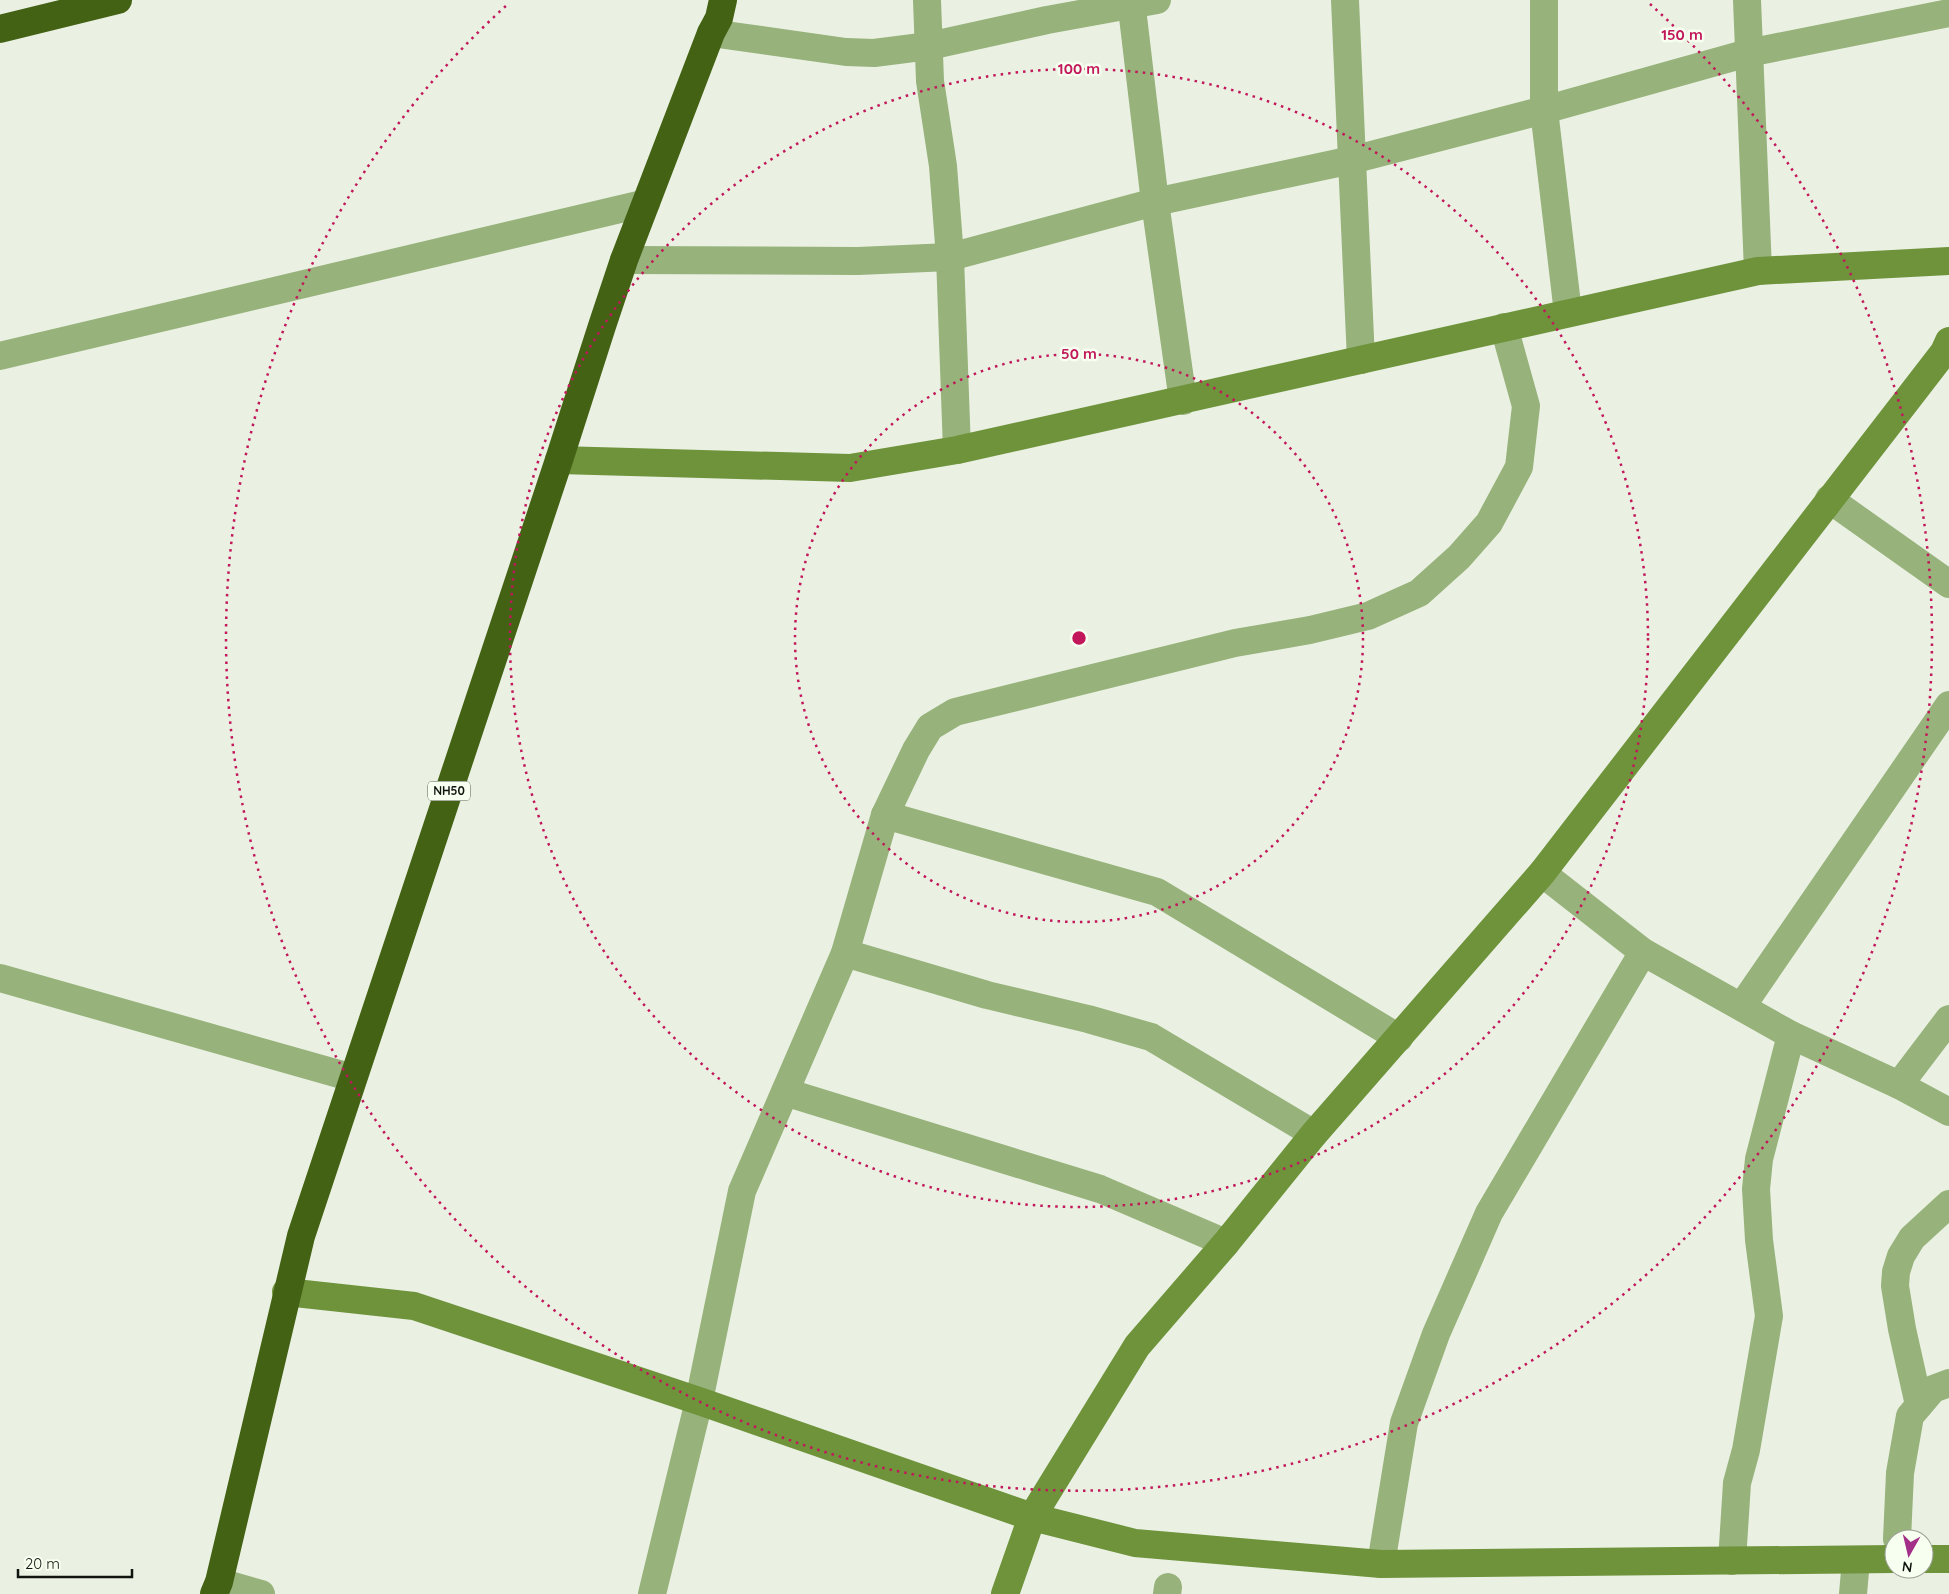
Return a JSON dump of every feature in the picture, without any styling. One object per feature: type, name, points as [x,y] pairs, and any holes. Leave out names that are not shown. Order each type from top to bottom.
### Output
[{"type":"highway","points":[[0,29],[118,0]]},
{"type":"highway","name":"NH50","points":[[216,1588],[301,1236],[624,260],[711,33],[719,18],[723,0]]},
{"type":"street","points":[[927,0],[930,81],[943,166],[950,257],[957,450]]},
{"type":"street","points":[[711,33],[846,52],[874,53],[929,46],[1131,3],[1157,0]]},
{"type":"street","points":[[1345,0],[1361,360]]},
{"type":"street","points":[[1544,0],[1544,110],[1568,313]]},
{"type":"street","points":[[1747,0],[1758,271]]},
{"type":"street","points":[[1131,3],[1155,202],[1183,401]]},
{"type":"street","points":[[624,260],[858,261],[950,257],[1155,202],[1352,160],[1544,110],[1748,53],[1949,13]]},
{"type":"street","points":[[0,356],[646,203]]},
{"type":"street","points":[[559,460],[850,468],[957,450],[1183,401],[1758,271],[1949,261]]},
{"type":"street","points":[[652,1594],[699,1401],[742,1191],[845,953],[885,815],[916,750],[930,727],[955,712],[1235,643],[1310,630],[1368,616],[1419,593],[1459,557],[1489,523],[1519,467],[1526,406],[1504,327]]},
{"type":"street","points":[[1005,1594],[1032,1517],[1136,1346],[1226,1243],[1314,1134],[1542,873],[1829,499],[1947,350]]},
{"type":"street","points":[[1829,499],[1949,584]]},
{"type":"street","points":[[1742,1006],[1949,705]]},
{"type":"street","points":[[885,815],[1157,892],[1399,1038]]},
{"type":"street","points":[[1542,873],[1643,952],[1791,1035],[1900,1085],[1949,1112]]},
{"type":"street","points":[[1381,1564],[1404,1423],[1436,1334],[1489,1214],[1643,952]]},
{"type":"street","points":[[845,953],[987,996],[1088,1019],[1151,1037],[1314,1134]]},
{"type":"street","points":[[0,978],[353,1078]]},
{"type":"street","points":[[1900,1085],[1949,1019]]},
{"type":"street","points":[[1732,1561],[1737,1484],[1747,1441],[1769,1316],[1758,1223],[1756,1189],[1759,1159],[1791,1035]]},
{"type":"street","points":[[784,1092],[1100,1189],[1226,1243]]},
{"type":"street","points":[[1919,1406],[1902,1329],[1896,1272],[1901,1256],[1912,1238],[1949,1204]]},
{"type":"street","points":[[286,1292],[414,1306],[699,1401],[1032,1517],[1135,1542],[1381,1564],[1884,1559]]},
{"type":"street","points":[[1897,1529],[1900,1473],[1910,1416],[1933,1389],[1949,1383]]},
{"type":"street","points":[[1934,1559],[1949,1558]]},
{"type":"street","points":[[1853,1594],[1856,1560]]},
{"type":"street","points":[[216,1588],[261,1594]]}]
